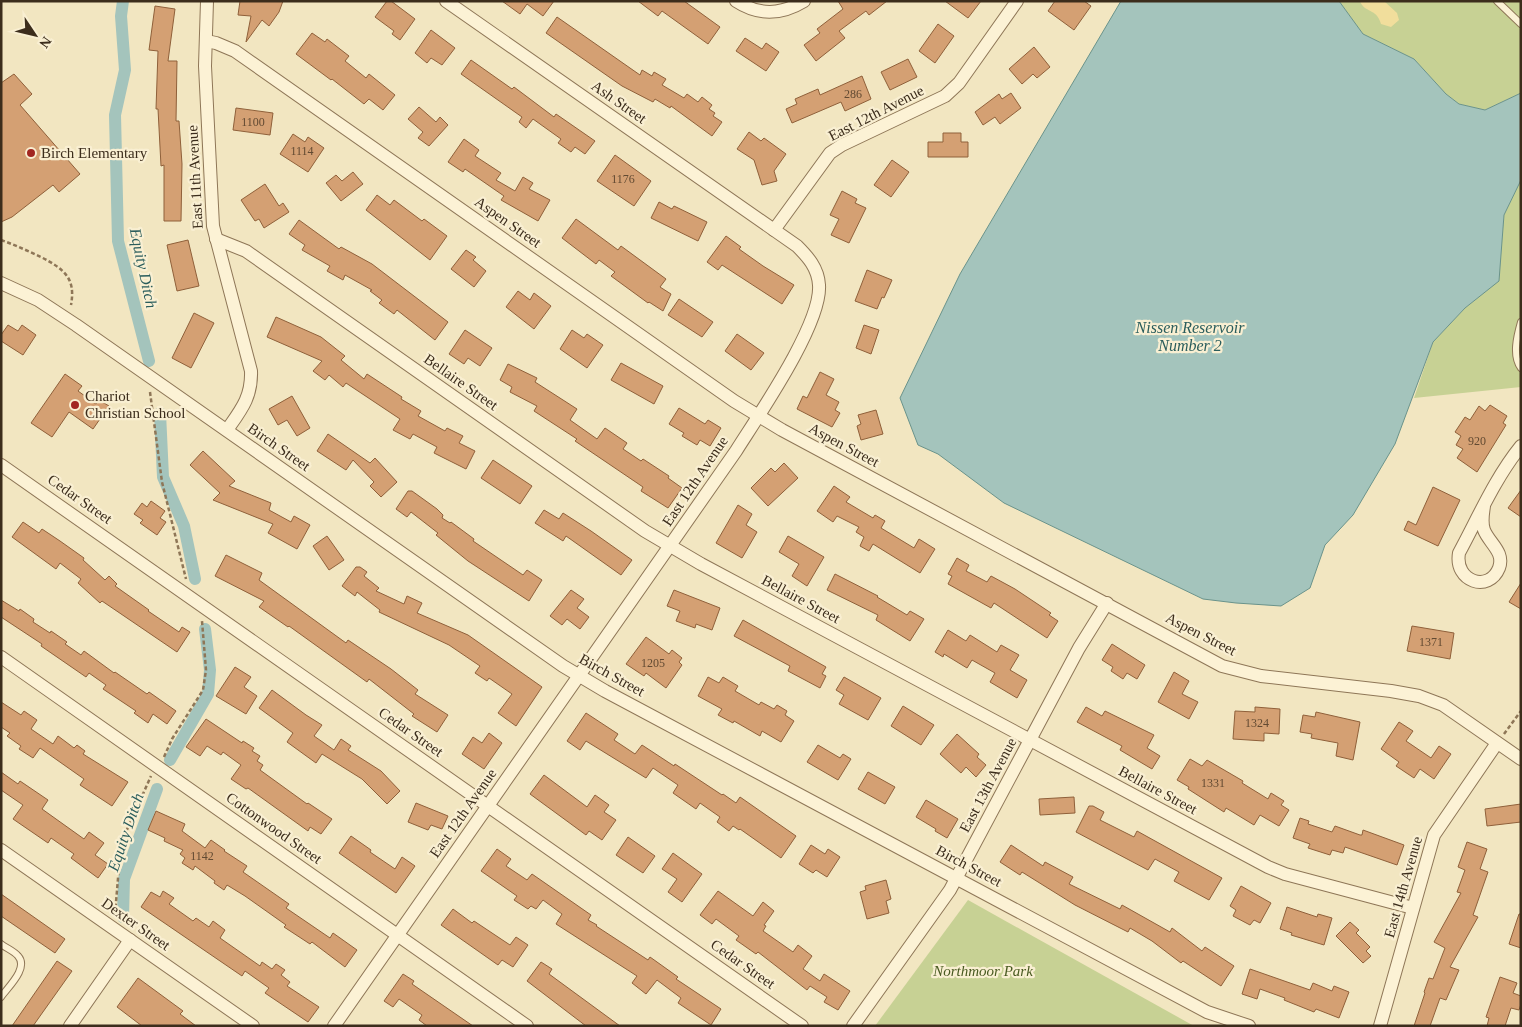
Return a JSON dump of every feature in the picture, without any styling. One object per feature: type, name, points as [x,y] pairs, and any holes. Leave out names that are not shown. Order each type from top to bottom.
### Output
[{"type":"street","name":"East 11th Avenue","points":[[207,1],[205,66],[213,226],[244,338],[251,371],[248,398],[227,430]]},
{"type":"street","name":"Ash Street","points":[[446,1],[774,230]]},
{"type":"street","points":[[736,1],[746,8],[768,13],[792,8],[804,1]]},
{"type":"street","name":"East 12th Avenue","points":[[334,1026],[670,546],[758,416],[802,339],[813,317],[820,293],[819,283],[813,264],[797,246],[774,230],[830,153],[945,96],[959,83],[1016,1]]},
{"type":"street","name":"Aspen Street","points":[[206,42],[216,43],[235,51],[718,389],[758,416],[790,434],[1222,666],[1261,676],[1419,696],[1443,705],[1521,759]]},
{"type":"street","name":"Bellaire Street","points":[[216,239],[246,251],[645,531],[701,564],[1268,867],[1285,874],[1413,908]]},
{"type":"street","name":"Birch Street","points":[[1,282],[38,300],[579,676],[1207,1012],[1249,1026]]},
{"type":"street","points":[[1484,506],[1482,516],[1483,528],[1499,554],[1500,561],[1499,569],[1494,576],[1478,582],[1470,580],[1459,569],[1457,561],[1459,554],[1484,506],[1503,472],[1521,446]]},
{"type":"street","name":"Cedar Street","points":[[1,465],[802,1026]]},
{"type":"street","name":"East 13th Avenue","points":[[853,1026],[956,878],[1079,648],[1107,603]]},
{"type":"street","name":"Cottonwood Street","points":[[1,657],[527,1026]]},
{"type":"street","name":"East 14th Avenue","points":[[1380,1026],[1434,836],[1497,743]]},
{"type":"street","name":"Dexter Street","points":[[1,850],[253,1026]]},
{"type":"street","points":[[70,1026],[130,940]]},
{"type":"lane","points":[[1497,1],[1521,24]]},
{"type":"lane","points":[[1521,322],[1517,338],[1517,363],[1521,368]]},
{"type":"lane","points":[[1,944],[18,956],[22,963],[21,969],[1,997]]},
{"type":"path","points":[[1,240],[20,246],[60,267],[70,281],[74,293],[72,305]]},
{"type":"path","points":[[150,392],[162,482],[191,597]]},
{"type":"path","points":[[113,928],[121,843],[151,776],[203,690],[206,670],[202,620]]},
{"type":"path","points":[[1497,743],[1521,711]]},
{"type":"green space","points":[[1339,1],[1521,1],[1521,93],[1485,110],[1459,104],[1446,94],[1414,59],[1363,34]]},
{"type":"green space","points":[[1521,180],[1521,387],[1414,398],[1433,342],[1465,308],[1498,281],[1504,215]]},
{"type":"green space","name":"Northmoor Park","points":[[968,900],[1194,1026],[875,1026]]},
{"type":"sand","points":[[1360,1],[1384,1],[1397,13],[1399,20],[1391,27],[1381,24],[1377,15],[1364,7]]},
{"type":"water","name":"Nissen Reservoir Number 2","points":[[1121,1],[1339,1],[1363,34],[1414,59],[1446,94],[1459,104],[1485,110],[1521,93],[1521,180],[1504,215],[1499,281],[1465,308],[1433,342],[1395,444],[1353,515],[1325,545],[1310,588],[1281,606],[1203,599],[1004,503],[938,454],[918,445],[900,398],[960,274]]},
{"type":"building","points":[[240,1],[283,1],[279,12],[269,26],[262,20],[246,42],[251,16],[238,15]]},
{"type":"building","points":[[387,1],[391,1],[415,19],[400,40],[392,34],[394,31],[375,17]]},
{"type":"building","points":[[502,1],[554,1],[543,16],[527,4],[520,14]]},
{"type":"building","points":[[638,1],[684,1],[720,27],[708,44],[662,11],[658,16]]},
{"type":"building","points":[[838,1],[887,1],[869,15],[866,11],[839,31],[845,38],[816,61],[804,45],[820,33],[817,29],[843,9]]},
{"type":"building","points":[[945,1],[981,1],[968,18]]},
{"type":"building","points":[[1055,1],[1084,1],[1091,6],[1074,30],[1048,11]]},
{"type":"building","points":[[155,6],[175,9],[168,61],[177,61],[176,121],[179,121],[182,164],[181,221],[164,221],[164,165],[161,166],[158,109],[156,109],[158,51],[149,50]]},
{"type":"building","points":[[557,17],[640,75],[642,70],[652,76],[654,72],[666,79],[662,85],[684,98],[687,94],[698,102],[702,97],[712,105],[709,109],[715,113],[713,116],[722,122],[712,136],[671,106],[670,108],[655,99],[653,102],[622,86],[546,33]]},
{"type":"building","points":[[938,24],[954,36],[935,63],[919,51]]},
{"type":"building","points":[[431,30],[455,48],[442,65],[431,58],[427,63],[415,53]]},
{"type":"building","points":[[312,33],[325,42],[327,39],[349,56],[345,61],[366,78],[369,74],[395,95],[383,110],[369,99],[364,104],[296,54]]},
{"type":"building","points":[[745,38],[762,49],[766,43],[779,52],[766,71],[736,51]]},
{"type":"building","points":[[1034,47],[1050,67],[1037,78],[1033,74],[1022,84],[1009,69]]},
{"type":"building","points":[[908,59],[917,77],[890,90],[881,72]]},
{"type":"building","points":[[471,60],[512,89],[514,87],[554,117],[556,114],[595,141],[585,154],[575,147],[571,152],[558,143],[561,139],[533,119],[526,128],[519,122],[522,117],[461,74]]},
{"type":"building","name":"Birch Elementary","points":[[14,74],[32,94],[20,105],[80,174],[59,192],[53,185],[12,217],[1,222],[1,83]]},
{"type":"building","points":[[862,76],[871,99],[845,111],[841,102],[792,123],[786,109],[797,104],[795,99],[818,89],[820,95]]},
{"type":"building","points":[[1011,93],[1021,108],[1000,124],[995,117],[983,125],[975,112],[999,94],[1002,99]]},
{"type":"building","points":[[419,107],[436,122],[440,117],[448,125],[429,146],[418,138],[423,132],[408,119]]},
{"type":"building","points":[[236,108],[273,113],[270,135],[233,130]]},
{"type":"building","points":[[749,132],[761,141],[764,138],[786,154],[774,171],[777,181],[762,185],[754,160],[737,149]]},
{"type":"building","points":[[943,133],[961,133],[961,142],[968,142],[968,157],[928,157],[928,142],[943,142]]},
{"type":"building","points":[[293,134],[305,142],[308,137],[324,148],[308,172],[280,154]]},
{"type":"building","points":[[464,139],[479,150],[475,156],[501,173],[496,180],[515,191],[523,177],[533,183],[529,189],[550,200],[538,221],[501,200],[504,196],[465,169],[463,172],[448,162]]},
{"type":"building","points":[[615,155],[651,181],[634,206],[597,181]]},
{"type":"building","points":[[892,160],[909,172],[891,197],[874,185]]},
{"type":"building","points":[[353,172],[363,184],[341,201],[326,183],[336,175],[342,181]]},
{"type":"building","points":[[265,184],[279,206],[283,203],[289,212],[264,228],[259,219],[255,221],[241,200]]},
{"type":"building","points":[[842,191],[857,199],[855,203],[866,208],[849,243],[831,235],[839,219],[830,215]]},
{"type":"building","points":[[377,195],[390,205],[394,200],[422,221],[424,219],[447,236],[430,260],[366,210]]},
{"type":"building","points":[[659,202],[672,209],[674,206],[707,222],[698,241],[651,218]]},
{"type":"building","points":[[576,219],[618,250],[621,246],[666,279],[660,287],[671,294],[663,311],[648,303],[611,276],[615,272],[599,260],[596,264],[562,238]]},
{"type":"building","points":[[299,220],[339,249],[341,247],[372,264],[448,322],[435,340],[397,310],[394,314],[379,303],[382,300],[370,291],[372,290],[345,275],[343,280],[327,271],[330,266],[302,250],[305,245],[289,234]]},
{"type":"building","points":[[726,236],[741,247],[739,249],[794,285],[782,304],[722,265],[718,270],[707,262]]},
{"type":"building","points":[[188,240],[199,286],[177,291],[167,245]]},
{"type":"building","points":[[466,250],[476,257],[473,260],[486,271],[474,287],[451,269]]},
{"type":"building","points":[[867,270],[892,280],[877,309],[855,301]]},
{"type":"building","points":[[518,291],[530,300],[534,293],[551,306],[534,329],[506,307]]},
{"type":"building","points":[[679,299],[713,322],[702,337],[668,315]]},
{"type":"building","points":[[194,313],[214,323],[191,368],[172,358]]},
{"type":"building","points":[[276,317],[321,337],[345,356],[341,360],[364,379],[367,374],[421,411],[418,416],[445,431],[447,428],[463,436],[459,443],[475,451],[466,469],[434,453],[437,447],[413,434],[410,439],[393,430],[400,419],[346,383],[343,387],[329,375],[325,380],[313,371],[322,361],[267,337]]},
{"type":"building","points":[[8,325],[18,331],[22,325],[36,335],[23,355],[1,341],[1,335]]},
{"type":"building","points":[[864,325],[879,330],[871,354],[856,348]]},
{"type":"building","points":[[465,330],[492,348],[480,366],[468,358],[464,364],[449,354]]},
{"type":"building","points":[[572,330],[584,338],[587,334],[603,345],[587,368],[560,349]]},
{"type":"building","points":[[737,334],[764,353],[751,370],[725,351]]},
{"type":"building","points":[[621,363],[663,386],[654,404],[611,380]]},
{"type":"building","points":[[508,364],[537,378],[535,382],[577,409],[570,420],[597,439],[605,428],[627,443],[623,449],[669,476],[668,478],[682,488],[668,508],[641,491],[643,487],[575,441],[577,439],[534,411],[537,406],[510,392],[512,387],[500,380]]},
{"type":"building","points":[[820,372],[834,379],[826,395],[839,402],[835,410],[840,413],[832,427],[797,409],[803,396],[807,398]]},
{"type":"building","name":"Chariot Christian School","points":[[65,374],[82,386],[78,391],[96,404],[99,400],[109,406],[93,429],[69,412],[52,437],[31,423]]},
{"type":"building","points":[[292,396],[310,428],[297,436],[287,420],[278,425],[269,409]]},
{"type":"building","points":[[1490,405],[1507,416],[1503,423],[1506,425],[1477,472],[1457,458],[1463,449],[1456,445],[1461,436],[1455,432],[1465,417],[1470,420],[1479,406],[1485,411]]},
{"type":"building","points":[[679,408],[705,424],[708,420],[721,428],[710,446],[700,440],[697,445],[682,436],[684,433],[669,424]]},
{"type":"building","points":[[876,410],[883,434],[861,440],[857,426],[861,424],[858,415]]},
{"type":"building","points":[[328,434],[370,463],[375,458],[397,482],[381,497],[370,486],[374,482],[353,460],[346,470],[317,451]]},
{"type":"building","points":[[203,451],[235,481],[229,486],[271,503],[269,510],[291,522],[294,516],[310,525],[297,549],[268,533],[273,524],[213,500],[220,493],[190,465]]},
{"type":"building","points":[[493,460],[532,486],[520,504],[481,478]]},
{"type":"building","points":[[784,463],[798,478],[768,506],[751,488],[771,468],[775,472]]},
{"type":"building","points":[[834,486],[850,497],[846,502],[873,518],[875,515],[885,521],[881,528],[914,548],[919,539],[935,549],[920,573],[873,544],[869,551],[860,546],[864,537],[856,532],[859,527],[837,516],[833,522],[817,511]]},
{"type":"building","points":[[1433,487],[1460,500],[1438,546],[1404,530],[1408,521],[1416,525]]},
{"type":"building","points":[[1521,490],[1521,517],[1508,508]]},
{"type":"building","points":[[408,491],[412,491],[437,509],[443,515],[442,518],[451,522],[474,539],[473,541],[523,575],[527,570],[542,580],[529,601],[468,561],[436,535],[438,533],[411,512],[407,517],[396,509]]},
{"type":"building","points":[[151,501],[165,511],[160,518],[166,522],[157,535],[140,523],[143,520],[134,514],[142,503],[147,507]]},
{"type":"building","points":[[738,505],[752,514],[746,525],[757,532],[742,558],[716,543]]},
{"type":"building","points":[[544,510],[559,519],[563,513],[632,560],[621,575],[566,536],[563,541],[535,523]]},
{"type":"building","points":[[23,522],[39,533],[42,529],[60,541],[84,558],[83,560],[105,580],[109,576],[117,584],[115,586],[179,632],[182,627],[190,632],[177,652],[102,601],[100,603],[78,583],[81,579],[60,563],[56,569],[12,537]]},
{"type":"building","points":[[327,536],[344,560],[329,570],[313,546]]},
{"type":"building","points":[[788,536],[824,557],[807,586],[792,576],[799,564],[779,552]]},
{"type":"building","points":[[226,555],[262,573],[259,580],[346,643],[348,640],[391,669],[418,690],[415,694],[448,715],[437,732],[412,716],[414,714],[369,679],[367,682],[289,626],[259,607],[264,601],[215,576]]},
{"type":"building","points":[[957,558],[969,565],[966,571],[987,582],[991,576],[1015,589],[1051,613],[1049,615],[1058,621],[1047,638],[994,603],[991,608],[948,584],[952,576],[948,574]]},
{"type":"building","points":[[356,567],[360,567],[367,572],[364,576],[379,588],[376,591],[404,604],[407,596],[422,603],[417,613],[468,635],[542,687],[516,726],[498,713],[512,694],[489,678],[487,681],[475,673],[480,666],[449,645],[379,612],[380,610],[357,592],[355,596],[342,586]]},
{"type":"building","points":[[835,574],[878,596],[907,615],[910,611],[924,619],[910,641],[876,620],[878,615],[827,590]]},
{"type":"building","points":[[1521,583],[1521,609],[1509,602]]},
{"type":"building","points":[[571,590],[584,599],[577,608],[589,617],[580,629],[567,619],[562,625],[550,616]]},
{"type":"building","points":[[674,590],[720,608],[712,630],[696,624],[695,628],[676,621],[680,611],[667,606]]},
{"type":"building","points":[[1,600],[19,611],[20,609],[34,619],[33,622],[67,642],[65,644],[81,655],[84,651],[114,673],[147,694],[149,692],[176,711],[167,724],[153,714],[148,723],[134,713],[136,711],[103,689],[106,685],[89,673],[86,677],[41,646],[42,644],[1,617]]},
{"type":"building","points":[[743,620],[826,667],[822,674],[826,676],[820,688],[788,671],[790,666],[734,636]]},
{"type":"building","points":[[1412,626],[1454,633],[1450,659],[1407,651]]},
{"type":"building","points":[[948,630],[966,641],[970,635],[997,652],[1001,645],[1019,655],[1010,670],[1027,680],[1017,698],[990,682],[995,673],[972,660],[967,668],[944,654],[943,657],[935,652]]},
{"type":"building","points":[[646,637],[669,654],[672,650],[682,658],[679,662],[682,665],[666,688],[646,673],[644,676],[626,664]]},
{"type":"building","points":[[1112,644],[1145,665],[1137,679],[1127,673],[1123,679],[1111,671],[1113,667],[1102,660]]},
{"type":"building","points":[[235,667],[251,677],[244,687],[257,696],[246,714],[216,696]]},
{"type":"building","points":[[1174,672],[1189,681],[1182,694],[1198,702],[1189,719],[1158,702]]},
{"type":"building","points":[[708,677],[719,683],[723,677],[738,686],[735,691],[759,705],[761,702],[774,709],[777,705],[787,711],[785,715],[794,721],[781,742],[762,731],[760,736],[734,721],[733,723],[718,715],[722,709],[698,696]]},
{"type":"building","points":[[844,677],[881,698],[868,720],[839,704],[844,695],[836,690]]},
{"type":"building","points":[[272,690],[322,725],[314,736],[334,750],[341,739],[351,746],[348,750],[381,771],[400,791],[387,804],[362,779],[322,754],[316,763],[287,742],[293,733],[259,708]]},
{"type":"building","points":[[1,702],[21,715],[24,711],[37,720],[31,729],[53,744],[58,736],[74,748],[77,745],[85,751],[83,754],[128,782],[112,806],[80,785],[84,779],[40,748],[33,758],[19,749],[21,746],[7,736],[10,733],[1,727]]},
{"type":"building","points":[[903,706],[934,725],[921,745],[891,726]]},
{"type":"building","points":[[1086,707],[1102,716],[1105,711],[1154,735],[1147,748],[1160,756],[1152,769],[1120,750],[1122,746],[1077,722]]},
{"type":"building","points":[[1255,707],[1280,709],[1279,734],[1264,733],[1264,741],[1233,739],[1235,711],[1255,712]]},
{"type":"building","points":[[1316,712],[1360,722],[1353,760],[1336,756],[1338,743],[1311,738],[1312,734],[1300,732],[1303,715],[1315,717]]},
{"type":"building","points":[[586,713],[618,734],[614,740],[635,754],[642,745],[736,803],[740,797],[796,836],[781,858],[740,829],[733,826],[729,831],[717,822],[720,817],[700,803],[696,809],[673,793],[678,785],[653,768],[646,778],[586,741],[580,750],[567,741]]},
{"type":"building","points":[[206,719],[242,743],[243,741],[254,748],[252,751],[260,756],[257,761],[263,765],[260,770],[307,804],[332,819],[321,834],[310,827],[308,831],[248,788],[246,789],[231,779],[241,765],[223,752],[221,755],[207,746],[200,756],[186,747]]},
{"type":"building","points":[[1399,722],[1413,731],[1406,741],[1431,758],[1439,746],[1451,754],[1434,779],[1420,769],[1414,778],[1396,766],[1399,762],[1381,749]]},
{"type":"building","points":[[489,733],[502,743],[484,769],[462,754],[473,737],[482,743]]},
{"type":"building","points":[[957,734],[979,754],[977,757],[986,765],[976,777],[966,767],[961,773],[940,754]]},
{"type":"building","points":[[818,745],[840,758],[843,754],[851,759],[838,780],[807,762]]},
{"type":"building","points":[[1190,759],[1202,766],[1207,760],[1243,781],[1242,783],[1268,799],[1271,793],[1284,801],[1281,805],[1289,810],[1279,826],[1260,815],[1254,825],[1226,808],[1224,812],[1188,789],[1189,787],[1177,780]]},
{"type":"building","points":[[1,772],[18,784],[20,781],[48,800],[42,809],[84,839],[89,832],[104,843],[95,855],[108,864],[98,878],[71,858],[74,854],[51,838],[48,843],[13,819],[23,805],[1,790]]},
{"type":"building","points":[[868,772],[895,787],[885,804],[858,789]]},
{"type":"building","points":[[544,775],[587,807],[595,795],[609,805],[604,812],[616,820],[602,840],[589,831],[586,835],[530,794]]},
{"type":"building","points":[[1074,797],[1075,813],[1040,815],[1039,799]]},
{"type":"building","points":[[926,800],[958,819],[947,838],[916,817]]},
{"type":"building","points":[[416,803],[448,816],[442,829],[431,825],[428,830],[408,822]]},
{"type":"building","points":[[1521,804],[1521,822],[1487,826],[1485,809]]},
{"type":"building","points":[[1089,806],[1104,812],[1100,820],[1134,837],[1137,831],[1222,878],[1209,900],[1174,881],[1179,872],[1155,859],[1148,870],[1076,832]]},
{"type":"building","points":[[156,811],[185,824],[182,831],[205,848],[211,840],[247,866],[243,872],[289,904],[286,908],[330,938],[333,933],[357,950],[345,967],[312,942],[310,944],[284,927],[286,925],[245,896],[227,885],[224,890],[195,866],[193,870],[182,863],[185,858],[180,854],[183,850],[164,841],[165,838],[148,830]]},
{"type":"building","points":[[1300,818],[1309,821],[1308,824],[1332,832],[1335,826],[1360,835],[1362,835],[1363,830],[1404,845],[1397,865],[1345,847],[1343,853],[1332,850],[1330,855],[1308,848],[1310,844],[1293,838]]},
{"type":"building","points":[[351,836],[395,869],[402,857],[415,866],[396,893],[339,853]]},
{"type":"building","points":[[628,837],[655,856],[643,873],[616,855]]},
{"type":"building","points":[[1467,842],[1487,849],[1480,869],[1488,872],[1473,915],[1478,917],[1450,967],[1459,970],[1446,1000],[1440,998],[1430,1026],[1414,1026],[1429,978],[1433,979],[1445,948],[1434,942],[1461,893],[1457,892],[1465,870],[1458,867]]},
{"type":"building","points":[[811,845],[825,854],[828,849],[840,857],[827,877],[816,870],[813,873],[799,864]]},
{"type":"building","points":[[1011,845],[1043,866],[1045,862],[1073,877],[1069,884],[1120,909],[1122,905],[1170,932],[1172,928],[1202,951],[1205,947],[1234,966],[1221,986],[1183,961],[1181,963],[1152,941],[1130,928],[1128,932],[1075,905],[1022,872],[1020,875],[1000,862]]},
{"type":"building","points":[[497,849],[511,859],[506,866],[527,880],[532,874],[591,915],[588,920],[596,926],[648,960],[650,957],[678,977],[676,979],[721,1009],[711,1025],[678,1003],[681,998],[657,980],[646,994],[632,983],[637,976],[556,924],[562,914],[543,900],[536,909],[531,906],[528,909],[514,900],[517,896],[481,871]]},
{"type":"building","points":[[673,853],[702,874],[682,902],[668,892],[677,879],[662,869]]},
{"type":"building","points":[[886,880],[891,899],[886,901],[889,913],[867,919],[860,892],[866,890],[865,886]]},
{"type":"building","points":[[1241,886],[1271,903],[1260,923],[1254,920],[1250,925],[1233,916],[1236,910],[1230,906]]},
{"type":"building","points":[[163,891],[174,898],[169,904],[193,921],[196,918],[209,927],[213,921],[225,930],[220,938],[260,966],[262,962],[272,969],[276,964],[285,970],[281,975],[290,982],[287,986],[319,1007],[308,1022],[265,993],[269,988],[245,971],[242,976],[141,907],[151,892],[160,897]]},
{"type":"building","points":[[718,891],[753,916],[763,902],[774,911],[764,925],[766,926],[763,931],[793,952],[798,945],[812,956],[803,969],[820,981],[824,974],[850,991],[838,1010],[824,1002],[827,997],[810,986],[807,990],[758,952],[756,954],[736,940],[739,936],[716,919],[712,924],[700,915]]},
{"type":"building","points":[[1,894],[65,939],[55,953],[1,916]]},
{"type":"building","points":[[1287,907],[1317,917],[1318,914],[1332,918],[1324,945],[1291,935],[1292,933],[1280,929]]},
{"type":"building","points":[[453,909],[472,923],[474,921],[510,945],[516,937],[528,945],[513,967],[502,960],[498,965],[441,925]]},
{"type":"building","points":[[1519,914],[1521,914],[1521,948],[1509,944]]},
{"type":"building","points":[[1350,922],[1359,930],[1356,933],[1370,947],[1366,951],[1371,956],[1363,963],[1336,936]]},
{"type":"building","points":[[57,961],[72,971],[33,1026],[12,1026]]},
{"type":"building","points":[[541,962],[552,969],[549,974],[620,1026],[586,1026],[527,981]]},
{"type":"building","points":[[1250,969],[1310,990],[1313,983],[1332,991],[1334,986],[1349,992],[1339,1018],[1316,1009],[1314,1012],[1284,1000],[1285,998],[1260,989],[1257,999],[1242,994]]},
{"type":"building","points":[[403,974],[414,981],[412,984],[473,1026],[427,1026],[419,1020],[422,1015],[399,999],[393,1007],[384,1001]]},
{"type":"building","points":[[1500,977],[1517,983],[1513,993],[1521,996],[1521,1004],[1519,1010],[1511,1008],[1505,1026],[1487,1026],[1489,1018],[1486,1017]]},
{"type":"building","points":[[138,978],[183,1011],[180,1014],[196,1026],[142,1026],[117,1007]]},
{"type":"waterway","name":"Equity Ditch","points":[[123,1],[121,16],[125,70],[115,115],[118,241],[149,361]]},
{"type":"waterway","name":"Equity Ditch","points":[[160,413],[163,477],[184,526],[195,579]]},
{"type":"waterway","name":"Equity Ditch","points":[[170,760],[208,694],[210,670],[205,629]]},
{"type":"waterway","name":"Equity Ditch","points":[[123,917],[124,879],[157,789]]},
{"type":"place","name":"Birch Elementary","points":[[31,153]]},
{"type":"place","name":"Chariot Christian School","points":[[75,405]]}]
